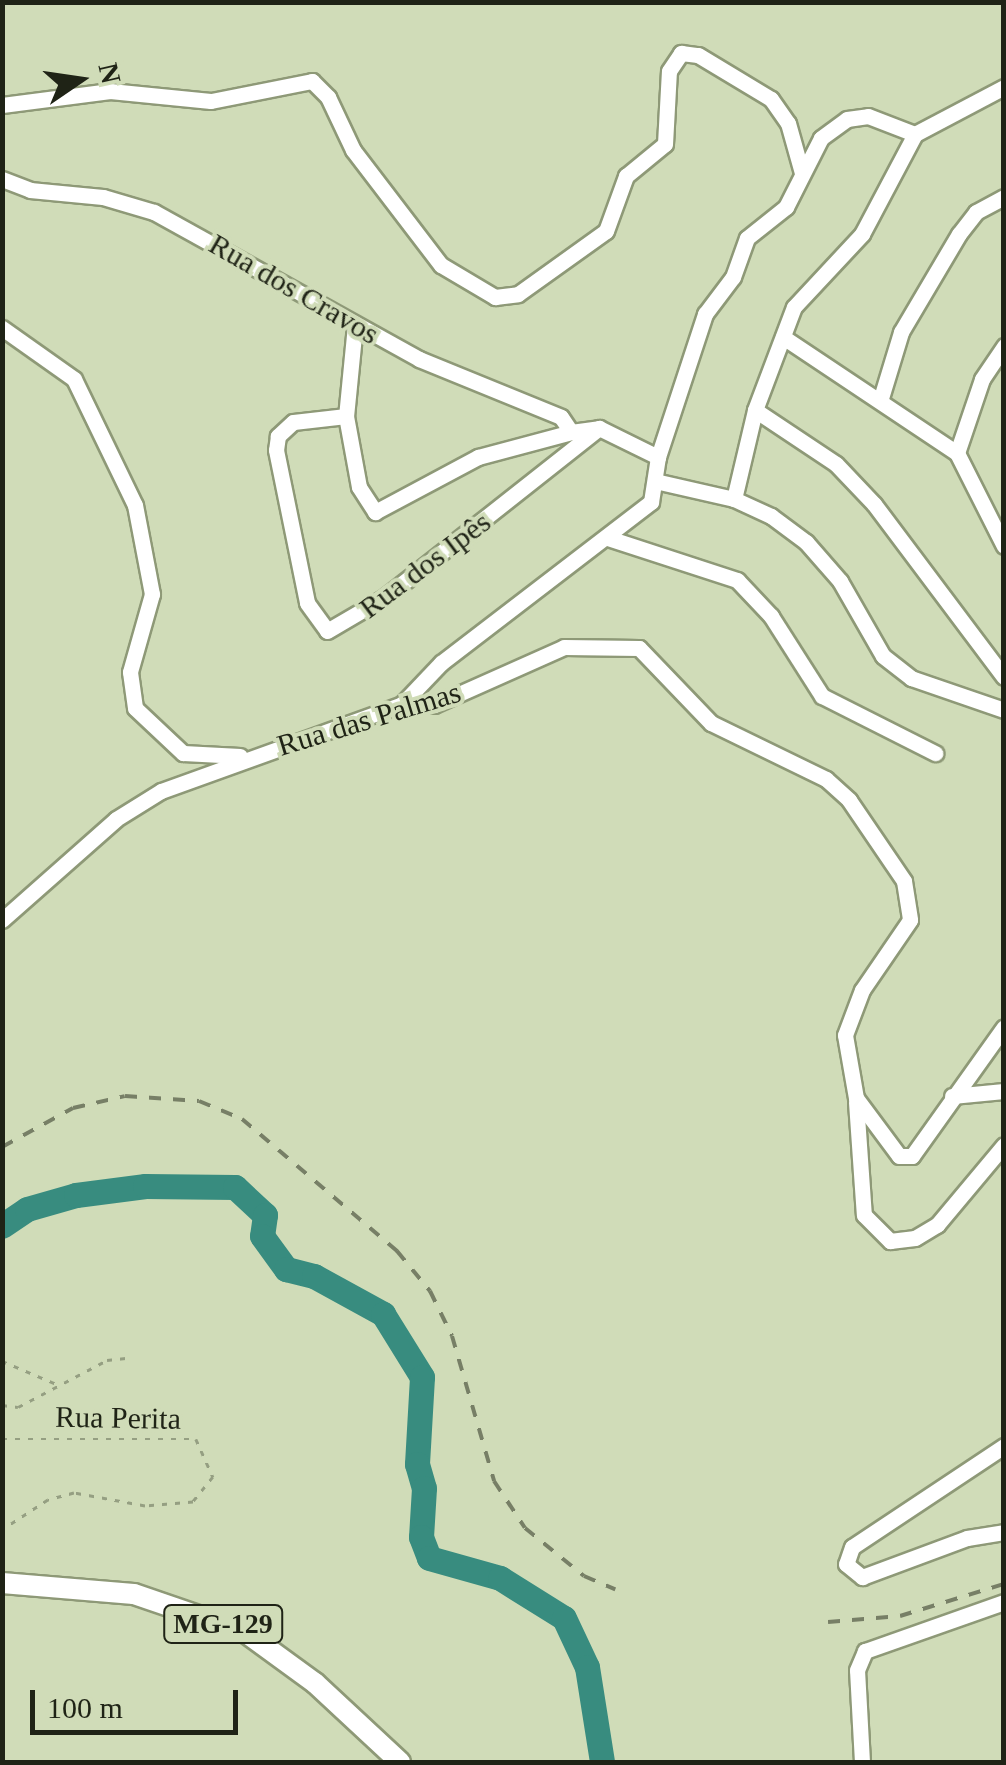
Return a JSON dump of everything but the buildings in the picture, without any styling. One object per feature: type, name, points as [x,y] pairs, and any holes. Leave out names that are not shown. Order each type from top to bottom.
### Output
[{"type":"main road","name":"MG-129","points":[[2,1582],[134,1594],[244,1632],[315,1683],[400,1762]]},
{"type":"street","points":[[2,105],[110,91],[212,101],[312,81],[328,97],[354,150],[430,252],[486,294],[518,294],[545,269],[598,240],[613,218],[626,176],[665,144],[669,72],[675,57],[688,52],[781,109],[802,173]]},
{"type":"street","points":[[734,499],[756,410],[794,307],[862,234],[915,134],[1004,86]]},
{"type":"street","points":[[402,704],[441,662],[608,538],[650,502],[658,457],[705,314],[733,277],[748,238],[781,214],[821,138],[847,119],[868,116],[915,134]]},
{"type":"street","name":"Rua dos Cravos","points":[[2,179],[30,190],[103,196],[154,212],[355,325],[486,392],[561,417],[571,432]]},
{"type":"street","points":[[881,398],[901,332],[959,234],[976,212],[1004,197]]},
{"type":"street","points":[[355,325],[346,416],[358,487],[375,512],[478,457],[571,432],[599,428],[658,457]]},
{"type":"street","points":[[2,328],[74,379],[135,506],[152,594],[130,672],[135,708],[183,753],[250,756]]},
{"type":"street","points":[[783,338],[881,398],[958,453],[1004,546]]},
{"type":"street","points":[[958,453],[982,379],[1004,346]]},
{"type":"street","points":[[756,410],[836,464],[874,504],[1004,677]]},
{"type":"street","name":"Rua dos Ipês","points":[[346,416],[293,422],[278,436],[276,450],[308,603],[327,631],[385,597],[599,428]]},
{"type":"street","points":[[655,481],[734,499],[806,542],[840,580],[883,656],[911,678],[1004,710]]},
{"type":"street","points":[[608,538],[737,580],[771,616],[822,696],[936,752]]},
{"type":"street","name":"Rua das Palmas","points":[[2,920],[139,804],[250,756],[402,704],[434,705],[564,647],[639,648],[712,723],[826,779],[876,835],[912,907],[903,936],[862,990],[848,1022],[845,1048],[856,1098],[891,1148],[909,1158],[952,1096]]},
{"type":"street","points":[[952,1096],[1004,1027]]},
{"type":"street","points":[[952,1096],[1004,1091]]},
{"type":"street","points":[[856,1098],[864,1215],[890,1241],[915,1238],[938,1224],[1004,1145]]},
{"type":"street","points":[[1004,1446],[852,1547],[846,1564],[862,1577],[967,1538],[1004,1532]]},
{"type":"street","points":[[862,1762],[857,1670],[865,1651],[1004,1602]]},
{"type":"path","points":[[2,1405],[18,1406],[108,1360],[126,1358]]},
{"type":"path","points":[[2,1362],[63,1386]]},
{"type":"path","name":"Rua Perita","points":[[2,1439],[196,1439],[213,1477],[194,1502],[144,1506],[74,1493],[48,1500],[2,1530]]},
{"type":"waterway","points":[[2,1226],[27,1209],[76,1195],[145,1186],[235,1187],[265,1215],[262,1236],[286,1269],[314,1276],[383,1314],[422,1377],[417,1464],[424,1488],[421,1537],[429,1558],[500,1578],[564,1618],[587,1667],[602,1762]]},
{"type":"railway","points":[[2,1147],[73,1108],[125,1096],[199,1101],[242,1119],[397,1251],[430,1291],[452,1336],[494,1481],[525,1528],[584,1576],[615,1589]]},
{"type":"railway","points":[[828,1622],[900,1616],[1004,1584]]}]
